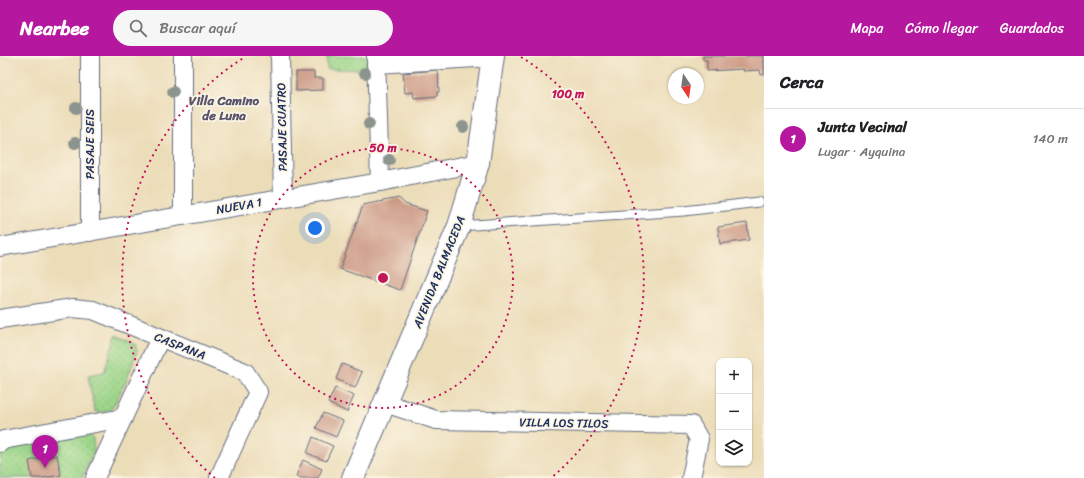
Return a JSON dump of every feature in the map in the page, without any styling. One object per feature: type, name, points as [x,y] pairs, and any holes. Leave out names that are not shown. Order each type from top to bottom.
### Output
[{"type":"main road","name":"AVENIDA BALMACEDA","points":[[354,478],[459,226],[478,163],[493,57]]},
{"type":"street","name":"PASAJE SEIS","points":[[90,56],[90,232]]},
{"type":"street","points":[[183,56],[183,216]]},
{"type":"street","name":"PASAJE CUATRO","points":[[280,56],[283,199]]},
{"type":"street","points":[[380,182],[376,60],[493,57]]},
{"type":"street","name":"NUEVA 1","points":[[0,247],[380,182],[478,163]]},
{"type":"street","name":"CASPANA","points":[[0,319],[73,308],[93,310],[244,372],[258,392],[219,478]]},
{"type":"street","points":[[95,478],[160,338]]},
{"type":"street","name":"VILLA LOS TILOS","points":[[385,403],[436,420],[691,425],[699,440],[691,478]]},
{"type":"street","points":[[0,443],[3,440],[123,418]]},
{"type":"lane","points":[[459,226],[684,211],[759,202]]},
{"type":"green space","points":[[327,56],[370,56],[370,70],[327,69]]},
{"type":"green space","points":[[116,335],[135,344],[137,351],[127,379],[112,409],[103,412],[95,412],[88,375],[104,372]]},
{"type":"green space","points":[[84,431],[93,438],[94,451],[82,478],[0,478],[0,444]]},
{"type":"building","points":[[703,56],[764,56],[764,74],[761,75],[760,70],[743,71],[744,69],[707,71],[707,60],[703,60]]},
{"type":"building","points":[[438,70],[439,92],[437,92],[437,96],[414,98],[413,92],[405,93],[403,73]]},
{"type":"building","points":[[296,72],[314,72],[314,78],[323,78],[323,90],[296,91]]},
{"type":"building","points":[[399,198],[405,204],[427,211],[400,290],[340,269],[363,205]]},
{"type":"building","points":[[747,223],[749,240],[720,244],[718,227]]},
{"type":"building","points":[[342,364],[362,372],[355,388],[336,379]]},
{"type":"building","points":[[335,388],[354,396],[347,412],[328,403]]},
{"type":"building","points":[[323,413],[343,421],[336,437],[316,428]]},
{"type":"building","points":[[313,437],[333,446],[326,461],[307,453]]},
{"type":"building","points":[[57,455],[61,475],[32,478],[29,461]]},
{"type":"building","points":[[303,460],[322,469],[318,478],[301,478],[296,476]]},
{"type":"place","name":"Junta Vecinal","points":[[45,468]]},
{"type":"district","name":"Villa Camino de Luna","points":[[224,108]]}]
